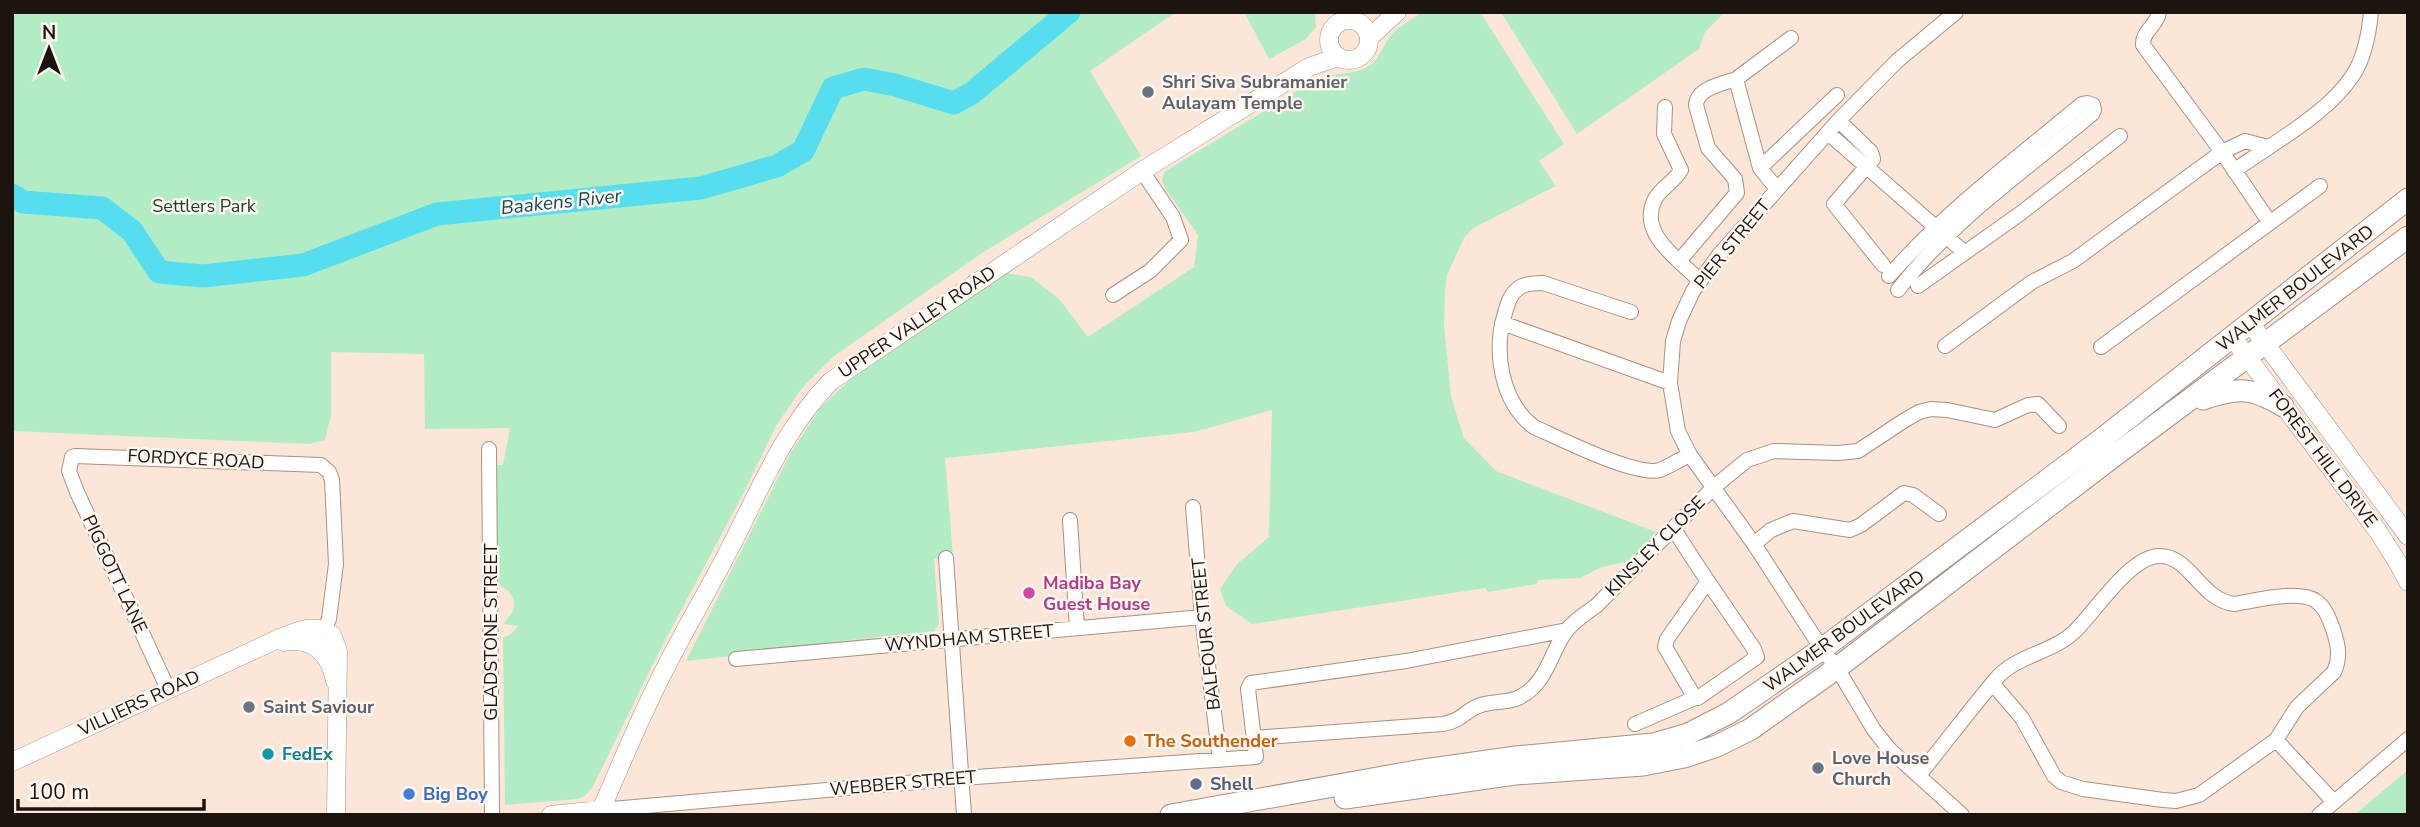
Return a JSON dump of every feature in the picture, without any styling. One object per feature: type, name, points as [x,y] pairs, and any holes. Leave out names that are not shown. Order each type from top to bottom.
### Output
[{"type":"main road","name":"WALMER BOULEVARD","points":[[1171,815],[1417,771],[1516,757],[1653,744],[1688,734],[1729,713],[1822,649],[2098,442],[2408,199]]},
{"type":"main road","name":"WALMER BOULEVARD","points":[[1249,815],[1344,798],[1502,776],[1643,765],[1684,757],[1717,746],[1751,729],[1837,668],[2114,456],[2408,237]]},
{"type":"main road","points":[[2185,405],[2222,392],[2243,390],[2264,394],[2283,405]]},
{"type":"street","name":"PIER STREET","points":[[1955,12],[1897,61],[1839,121],[1777,189],[1700,281],[1676,331],[1670,383],[1678,430],[1690,454],[1837,668],[1874,730],[1890,750],[1919,775],[1943,809],[1962,815]]},
{"type":"street","points":[[2159,12],[2158,20],[2144,35],[2143,45],[2229,149],[2234,172],[2270,223]]},
{"type":"street","points":[[2234,172],[2337,95],[2355,73],[2368,39],[2371,12]]},
{"type":"street","name":"UPPER VALLEY ROAD","points":[[601,810],[653,692],[730,549],[770,466],[791,428],[831,381],[1142,171],[1310,68],[1343,30],[1394,15]]},
{"type":"street","points":[[1680,260],[1737,193],[1735,179],[1708,148],[1696,98],[1736,79],[1791,38]]},
{"type":"street","points":[[1736,79],[1760,167],[1777,189]]},
{"type":"street","points":[[1760,167],[1837,95]]},
{"type":"street","points":[[1839,121],[1873,155],[1873,161],[1834,204],[1886,271],[1940,232],[2095,110],[2093,105],[2082,104],[1940,232],[1898,290]]},
{"type":"street","points":[[1665,107],[1664,134],[1682,168],[1657,196],[1654,203],[1653,231],[1658,240],[1700,281]]},
{"type":"street","points":[[1828,133],[1964,252]]},
{"type":"street","points":[[1918,286],[2021,213],[2120,136]]},
{"type":"street","points":[[1945,346],[2032,282],[2073,261],[2229,149],[2245,141],[2267,147]]},
{"type":"street","points":[[1113,295],[1150,271],[1181,240],[1173,217],[1142,171]]},
{"type":"street","points":[[2101,347],[2320,186]]},
{"type":"street","points":[[1631,313],[1554,285],[1532,283],[1514,291],[1502,323],[1499,348],[1503,376],[1517,410],[1534,427],[1611,461],[1649,471],[1659,470],[1690,454]]},
{"type":"street","points":[[1502,323],[1670,383]]},
{"type":"street","name":"FOREST HILL DRIVE","points":[[2250,323],[2408,536]]},
{"type":"street","name":"FOREST HILL DRIVE","points":[[2232,337],[2377,530],[2408,582]]},
{"type":"street","name":"KINSLEY CLOSE","points":[[1567,630],[1596,606],[1714,487],[1740,465],[1762,453],[1858,451],[1905,420],[1931,409],[1995,420],[2028,405],[2038,404],[2059,426]]},
{"type":"street","name":"GLADSTONE STREET","points":[[489,449],[492,815]]},
{"type":"street","name":"FORDYCE ROAD","points":[[72,457],[84,454],[321,465],[329,472],[332,480],[336,564],[332,605],[325,630]]},
{"type":"street","name":"PIGGOTT LANE","points":[[72,457],[69,471],[77,492],[168,690]]},
{"type":"street","points":[[1754,544],[1778,525],[1793,521],[1850,530],[1904,493],[1913,495],[1939,514]]},
{"type":"street","name":"BALFOUR STREET","points":[[1193,507],[1202,617],[1220,760]]},
{"type":"street","points":[[1070,520],[1077,628]]},
{"type":"street","points":[[1635,724],[1700,698],[1757,657],[1674,528]]},
{"type":"street","points":[[1919,775],[1997,677],[2017,663],[2067,639],[2132,568],[2150,556],[2170,557],[2178,562],[2223,603],[2300,596],[2316,601],[2328,617],[2339,650],[2334,672],[2297,707],[2276,740],[2199,795],[2188,799],[2163,800],[2083,789],[2061,782],[2054,776],[2022,718],[1993,684]]},
{"type":"street","points":[[946,558],[964,815]]},
{"type":"street","points":[[1695,698],[1665,647],[1667,639],[1709,581]]},
{"type":"street","name":"WYNDHAM STREET","points":[[736,659],[1202,617]]},
{"type":"street","name":"VILLIERS ROAD","points":[[12,762],[307,628],[325,630]]},
{"type":"street","points":[[336,688],[333,672],[315,647],[325,630],[332,635],[338,650],[336,815]]},
{"type":"street","points":[[1567,630],[1550,665],[1529,691],[1508,701],[1480,705],[1456,721],[1254,738],[1248,690],[1251,683],[1406,661],[1567,630]]},
{"type":"street","name":"VILLIERS ROAD","points":[[265,646],[299,640],[315,647]]},
{"type":"street","name":"WEBBER STREET","points":[[551,815],[962,778],[1255,757],[1254,738]]},
{"type":"street","points":[[2319,815],[2408,739]]},
{"type":"street","points":[[2276,740],[2334,802]]},
{"type":"green space","name":"Settlers Park","points":[[12,12],[1176,12],[1090,71],[1141,156],[982,253],[834,356],[802,388],[776,426],[592,788],[578,799],[505,805],[503,638],[518,626],[504,624],[512,612],[514,600],[507,590],[495,585],[494,465],[503,465],[510,428],[425,429],[424,354],[331,352],[331,415],[325,440],[309,444],[12,431]]},
{"type":"green space","points":[[1244,12],[1315,12],[1316,27],[1306,39],[1269,59]]},
{"type":"green space","points":[[1423,12],[1480,12],[1564,144],[1539,161],[1556,186],[1473,228],[1464,238],[1447,275],[1444,324],[1451,397],[1464,438],[1496,471],[1656,532],[1630,561],[1602,567],[1580,578],[1538,580],[1537,584],[1488,592],[1485,588],[1252,624],[1226,606],[1220,589],[1237,564],[1269,537],[1272,410],[1194,432],[945,458],[953,556],[934,559],[939,624],[934,631],[686,661],[791,452],[821,407],[855,375],[1005,273],[1031,277],[1060,300],[1088,337],[1194,267],[1198,235],[1165,188],[1162,181],[1164,172],[1315,80],[1369,66],[1377,59],[1395,31]]},
{"type":"green space","points":[[1501,12],[1725,12],[1705,32],[1699,49],[1577,134]]},
{"type":"green space","points":[[2408,770],[2408,815],[2354,815]]},
{"type":"waterway","name":"Baakens River","points":[[12,195],[23,202],[102,208],[132,231],[159,272],[203,276],[303,265],[437,214],[701,188],[777,166],[803,151],[833,88],[864,79],[895,85],[954,103],[972,93],[1069,12]]},
{"type":"place","name":"Shri Siva Subramanier Aulayam Temple","points":[[1148,92]]},
{"type":"place","name":"Madiba Bay Guest House","points":[[1029,593]]},
{"type":"place","name":"Saint Saviour","points":[[249,707]]},
{"type":"place","name":"The Southender","points":[[1130,741]]},
{"type":"place","name":"FedEx","points":[[268,754]]},
{"type":"place","name":"Love House Church","points":[[1818,768]]},
{"type":"place","name":"Shell","points":[[1196,784]]},
{"type":"place","name":"Big Boy","points":[[409,794]]}]
